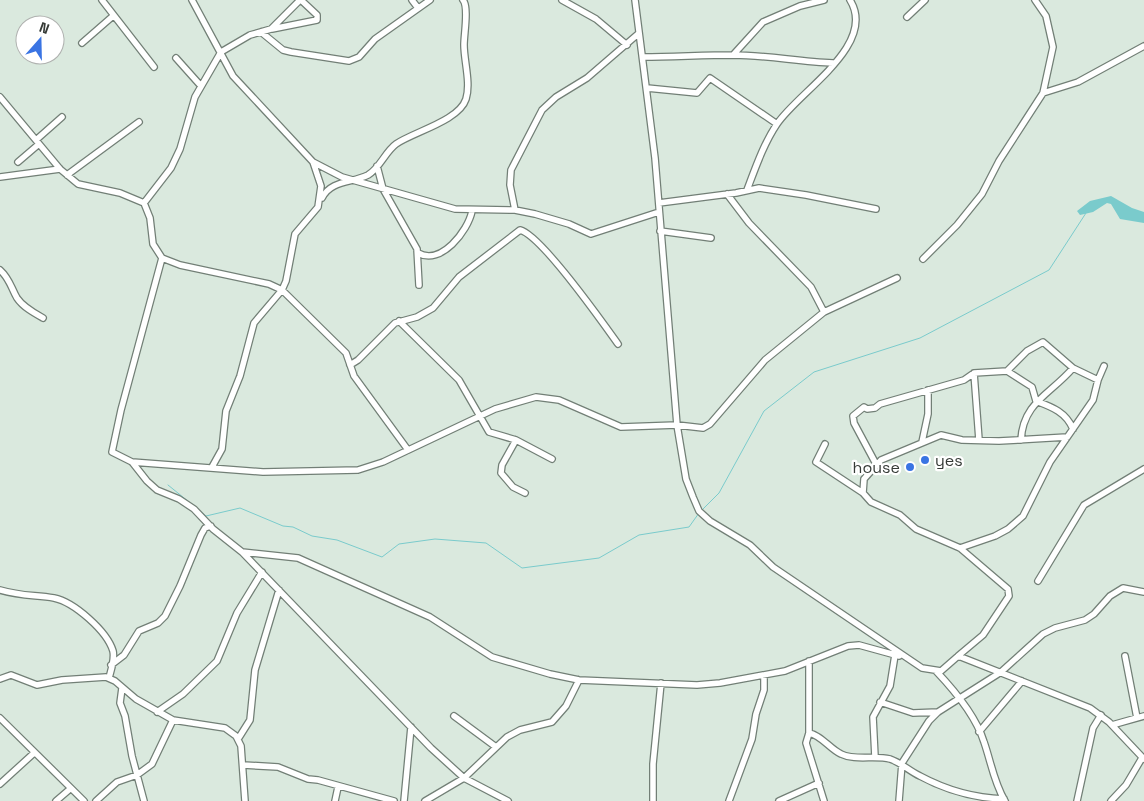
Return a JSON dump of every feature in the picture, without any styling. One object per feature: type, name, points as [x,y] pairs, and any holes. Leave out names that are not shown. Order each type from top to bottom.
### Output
[{"type":"street","points":[[102,0],[154,67]]},
{"type":"street","points":[[192,0],[232,76],[313,162],[356,181],[455,210],[472,212],[515,210],[558,220],[591,234],[659,212]]},
{"type":"street","points":[[144,203],[171,168],[180,148],[190,110],[201,86],[221,52],[250,35],[317,20],[317,15],[300,0],[270,29]]},
{"type":"street","points":[[412,0],[418,8]]},
{"type":"street","points":[[261,32],[283,50],[349,61],[359,56],[375,39],[430,0]]},
{"type":"street","points":[[212,467],[222,449],[226,411],[240,376],[254,323],[282,290],[286,282],[295,234],[318,207],[325,192],[332,186],[356,181],[369,174],[398,143],[440,123],[464,102],[466,89],[464,21],[467,6],[464,0]]},
{"type":"street","points":[[562,0],[596,19],[627,45]]},
{"type":"street","points":[[635,0],[638,34],[647,88],[659,203],[677,425],[686,479],[699,511],[750,545],[772,566],[904,657],[922,668],[941,671],[983,635],[1010,594],[1006,587],[960,548],[916,529],[900,515],[871,502],[862,493],[816,462],[825,444]]},
{"type":"street","points":[[733,55],[762,22],[800,6],[824,0]]},
{"type":"street","points":[[747,190],[777,124],[845,49],[854,32],[856,20],[850,0]]},
{"type":"street","points":[[907,17],[925,0]]},
{"type":"street","points":[[923,259],[957,224],[982,194],[1004,153],[1043,93],[1053,47],[1046,16],[1035,0]]},
{"type":"street","points":[[82,43],[114,16]]},
{"type":"street","points":[[515,210],[510,185],[511,170],[542,110],[556,97],[587,78],[638,34]]},
{"type":"street","points":[[1043,93],[1078,82],[1144,46]]},
{"type":"street","points":[[643,57],[733,55],[833,63]]},
{"type":"street","points":[[176,58],[201,86]]},
{"type":"street","points":[[647,88],[698,93],[710,78],[777,124]]},
{"type":"street","points":[[0,97],[60,169],[78,184],[120,193],[144,203],[150,218],[151,237],[157,252],[162,258],[180,265],[269,284],[282,290],[346,353],[354,376],[408,450]]},
{"type":"street","points":[[18,162],[62,117]]},
{"type":"street","points":[[67,175],[139,122]]},
{"type":"street","points":[[313,162],[321,186],[318,207]]},
{"type":"street","points":[[378,166],[383,189],[418,253],[419,285]]},
{"type":"street","points":[[0,177],[60,169]]},
{"type":"street","points":[[659,203],[759,188],[806,194],[876,209]]},
{"type":"street","points":[[727,194],[749,223],[811,287],[824,312]]},
{"type":"street","points":[[418,253],[429,257],[440,254],[464,232],[470,222],[472,212]]},
{"type":"street","points":[[350,365],[399,320],[417,317],[433,308],[459,277],[517,231],[522,230],[593,306],[618,344]]},
{"type":"street","points":[[660,231],[711,238]]},
{"type":"street","points":[[162,258],[121,410],[112,452],[132,462],[263,472],[345,472],[373,466],[480,416],[521,400],[546,397],[559,400],[621,427],[677,425],[707,427],[765,360],[824,312],[897,278]]},
{"type":"street","points":[[0,270],[12,284],[16,297],[22,304],[43,318]]},
{"type":"street","points":[[399,320],[459,380],[489,432],[516,440],[552,459]]},
{"type":"street","points":[[1006,371],[1027,351],[1043,342],[1072,368],[1098,380]]},
{"type":"street","points":[[960,548],[995,536],[1012,526],[1023,516],[1050,462],[1093,400],[1104,366]]},
{"type":"street","points":[[1021,440],[1023,426],[1036,401],[1054,388],[1072,368]]},
{"type":"street","points":[[876,464],[854,423],[853,416],[864,407],[867,409],[875,408],[880,404],[964,380],[974,373],[1006,371],[1032,388],[1036,401],[1068,417],[1072,429]]},
{"type":"street","points":[[974,373],[979,440]]},
{"type":"street","points":[[922,442],[928,414],[928,390]]},
{"type":"street","points":[[862,493],[864,479],[881,460],[941,435],[962,440],[1021,440],[1067,437]]},
{"type":"street","points":[[516,440],[502,465],[501,473],[513,488],[525,493]]},
{"type":"street","points":[[132,462],[147,482],[157,490],[185,503],[242,552],[411,728],[464,778],[508,801]]},
{"type":"street","points":[[1038,581],[1084,505],[1144,469]]},
{"type":"street","points":[[112,665],[124,654],[139,631],[162,620],[180,586],[201,535],[205,528],[211,526]]},
{"type":"street","points":[[242,552],[298,558],[437,621],[473,646],[492,656],[550,674],[579,680],[720,683],[785,671],[848,646],[859,645],[904,657]]},
{"type":"street","points":[[157,712],[183,694],[217,660],[237,613],[262,572]]},
{"type":"street","points":[[899,801],[902,763],[929,721],[938,712],[1001,672],[1043,634],[1055,628],[1085,620],[1118,590],[1128,587],[1144,592]]},
{"type":"street","points":[[0,590],[32,598],[54,598],[66,602],[86,616],[106,638],[112,650],[112,665],[109,678]]},
{"type":"street","points":[[238,739],[250,720],[255,670],[278,590]]},
{"type":"street","points":[[875,757],[872,724],[880,702],[891,682],[896,655]]},
{"type":"street","points":[[958,656],[1068,698],[1101,715],[1143,758],[1126,785],[1111,801]]},
{"type":"street","points":[[1125,656],[1137,718]]},
{"type":"street","points":[[809,661],[809,734],[806,743],[824,801]]},
{"type":"street","points":[[936,671],[959,699],[980,732],[999,792],[1005,800]]},
{"type":"street","points":[[0,679],[11,675],[37,685],[89,677],[109,678],[136,699],[172,720],[191,725],[225,728],[238,739],[244,766],[245,801]]},
{"type":"street","points":[[729,801],[752,739],[756,714],[764,690],[764,675]]},
{"type":"street","points":[[425,801],[464,778],[506,737],[520,730],[552,722],[566,706],[579,680]]},
{"type":"street","points":[[980,732],[1022,681]]},
{"type":"street","points":[[653,801],[653,764],[661,683]]},
{"type":"street","points":[[122,688],[120,703],[125,716],[144,801]]},
{"type":"street","points":[[880,702],[913,712],[938,712]]},
{"type":"street","points":[[1076,801],[1093,728],[1101,715]]},
{"type":"street","points":[[454,716],[496,747]]},
{"type":"street","points":[[1112,726],[1144,716]]},
{"type":"street","points":[[0,718],[34,754],[84,801]]},
{"type":"street","points":[[96,801],[117,782],[137,774],[152,764],[172,720]]},
{"type":"street","points":[[404,801],[411,728]]},
{"type":"street","points":[[809,734],[817,736],[842,754],[875,757],[902,763],[922,778],[958,792],[972,796],[1005,800]]},
{"type":"street","points":[[0,784],[34,754]]},
{"type":"street","points":[[244,766],[278,767],[308,779],[318,780],[394,801]]},
{"type":"street","points":[[779,801],[819,783]]},
{"type":"street","points":[[336,801],[338,786]]},
{"type":"street","points":[[56,801],[70,789]]},
{"type":"water","points":[[1111,196],[1132,208],[1144,212],[1144,223],[1120,219],[1111,204],[1107,203],[1093,212],[1080,215],[1077,211],[1090,201]]},
{"type":"waterway","points":[[702,510],[719,493],[764,411],[814,372],[920,338],[1049,270],[1086,213]]},
{"type":"waterway","points":[[168,485],[189,502]]},
{"type":"waterway","points":[[200,511],[206,516],[240,508],[283,526],[293,527],[312,536],[337,540],[382,557],[399,544],[435,539],[486,543],[522,568],[599,558],[639,535],[689,527],[699,513]]},
{"type":"place","name":"yes","points":[[925,460]]},
{"type":"place","name":"house","points":[[910,467]]}]
